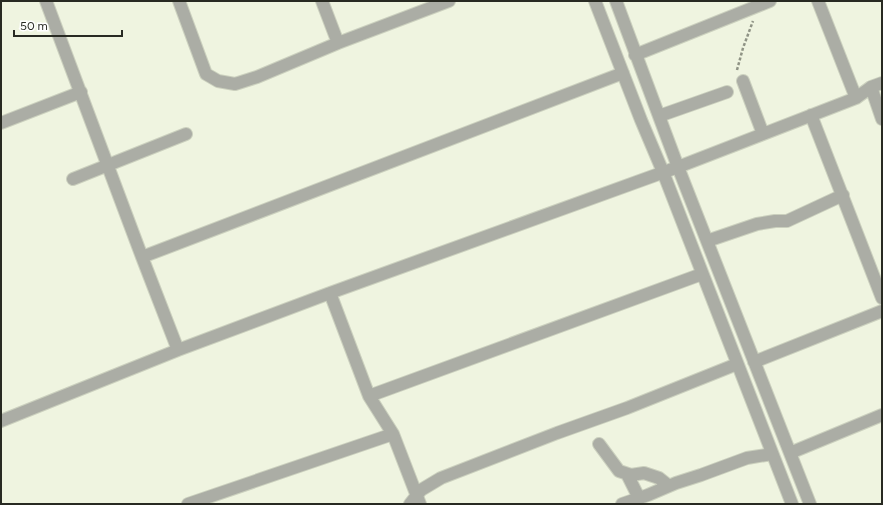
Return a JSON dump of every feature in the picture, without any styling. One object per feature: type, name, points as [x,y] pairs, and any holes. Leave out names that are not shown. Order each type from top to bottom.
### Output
[{"type":"street","points":[[46,1],[178,350]]},
{"type":"street","points":[[180,1],[206,74],[218,81],[235,84],[249,80],[338,43],[449,1]]},
{"type":"street","points":[[322,1],[338,43]]},
{"type":"street","points":[[595,1],[640,120],[663,172],[736,364],[792,504]]},
{"type":"street","points":[[616,1],[678,167],[810,504]]},
{"type":"street","points":[[818,1],[856,98]]},
{"type":"street","points":[[635,55],[766,3]]},
{"type":"street","points":[[142,257],[622,73]]},
{"type":"street","points":[[743,82],[764,134]]},
{"type":"street","points":[[1,420],[178,350],[330,293],[678,167],[856,98],[876,85],[882,119]]},
{"type":"street","points":[[1,123],[81,92]]},
{"type":"street","points":[[659,116],[727,92]]},
{"type":"street","points":[[811,115],[882,298]]},
{"type":"street","points":[[73,180],[108,164],[186,134]]},
{"type":"street","points":[[707,241],[757,224],[787,221],[843,195]]},
{"type":"street","points":[[369,396],[702,274]]},
{"type":"street","points":[[330,293],[369,396],[393,434],[416,501]]},
{"type":"street","points":[[754,362],[882,310]]},
{"type":"street","points":[[416,501],[420,490],[448,475],[557,433],[614,413],[736,364]]},
{"type":"street","points":[[790,452],[882,415]]},
{"type":"street","points":[[188,504],[393,434]]},
{"type":"street","points":[[599,444],[619,471],[631,475],[644,473],[659,478],[669,486]]},
{"type":"street","points":[[622,504],[747,458],[772,454]]},
{"type":"street","points":[[627,474],[639,498]]},
{"type":"path","points":[[734,73],[738,68],[742,48],[766,3]]}]
